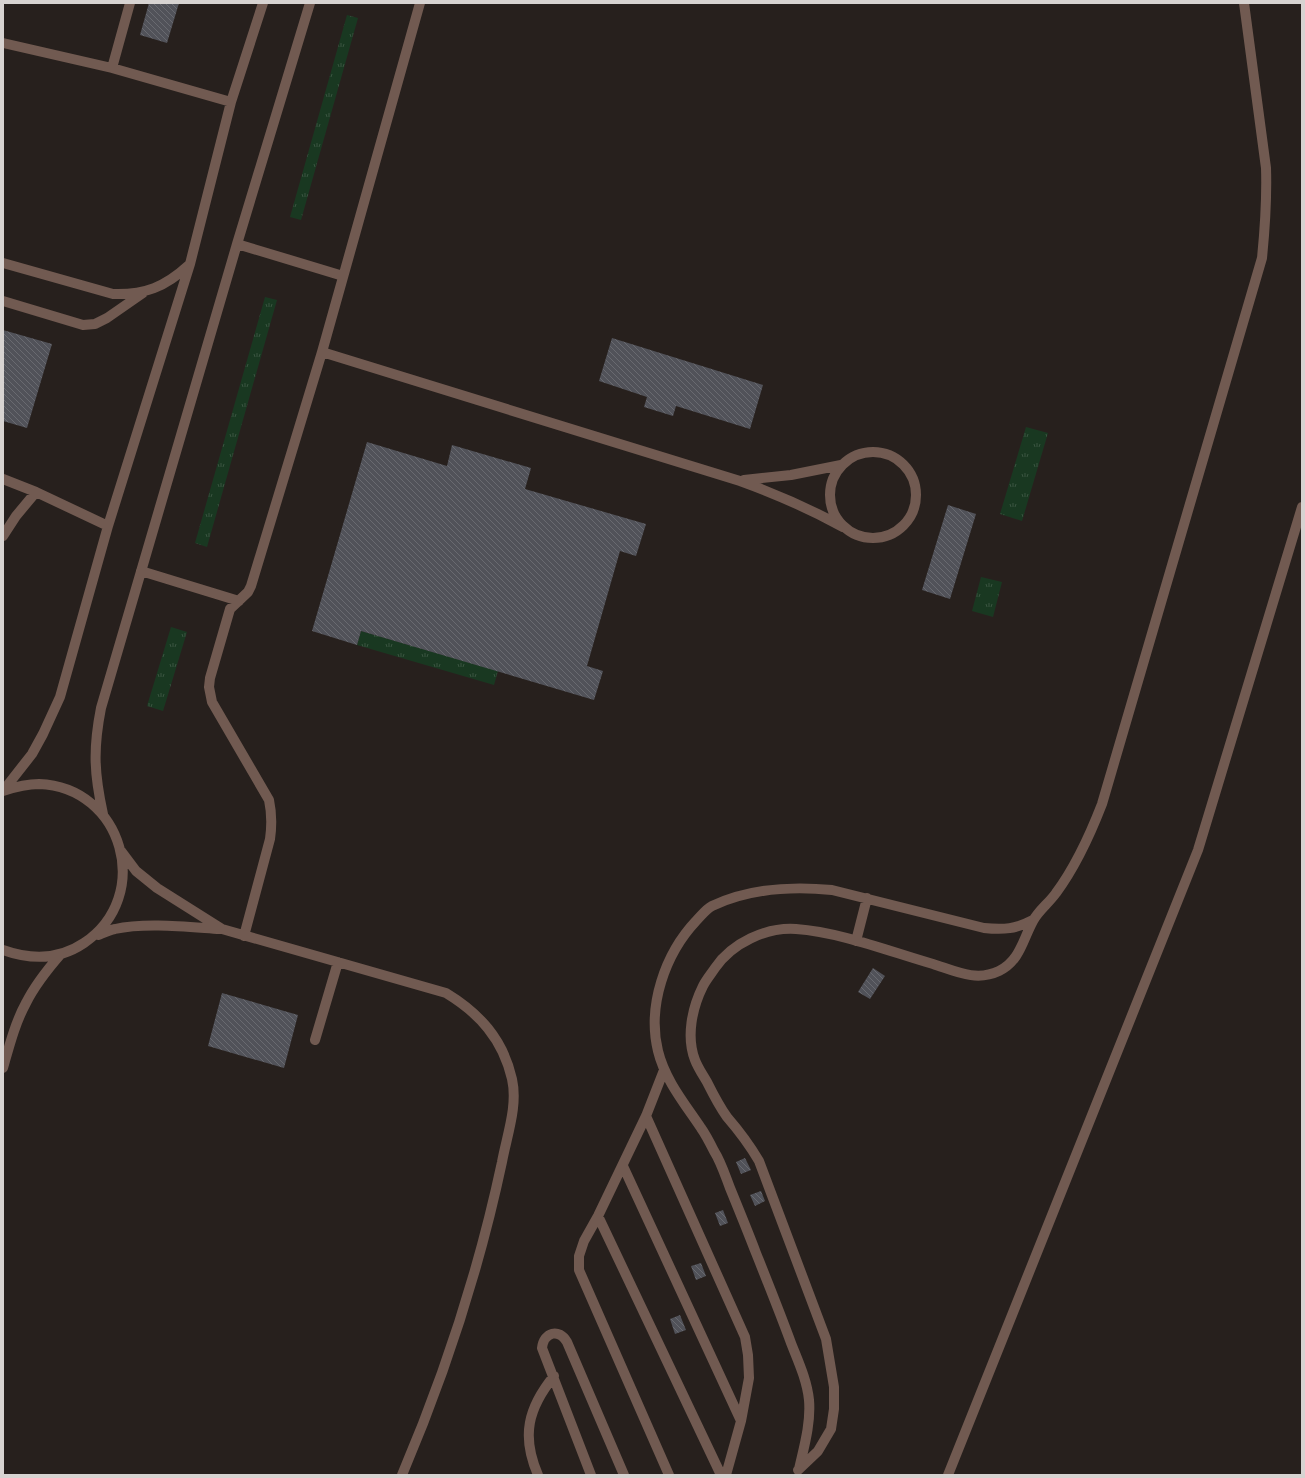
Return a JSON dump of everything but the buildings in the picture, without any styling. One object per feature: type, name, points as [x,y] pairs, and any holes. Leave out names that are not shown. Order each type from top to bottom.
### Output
[{"type":"lane","points":[[112,68],[130,3]]},
{"type":"lane","points":[[3,791],[32,754],[60,697],[108,526],[190,264],[231,102],[263,3]]},
{"type":"lane","points":[[102,814],[95,776],[94,758],[95,739],[101,708],[237,244],[310,3]]},
{"type":"lane","points":[[244,936],[270,839],[272,813],[269,800],[212,702],[209,687],[210,678],[230,609],[248,592],[251,586],[322,352],[420,3]]},
{"type":"lane","points":[[797,1473],[818,1451],[830,1429],[834,1409],[834,1387],[826,1339],[758,1161],[746,1139],[727,1116],[712,1092],[695,1059],[690,1040],[692,1018],[703,986],[719,962],[735,948],[753,937],[774,930],[795,929],[816,932],[856,941],[970,976],[990,975],[1001,970],[1018,954],[1033,920],[1055,894],[1074,865],[1090,835],[1102,804],[1262,258],[1266,223],[1266,168],[1244,3]]},
{"type":"lane","points":[[3,43],[112,68],[231,102]]},
{"type":"lane","points":[[237,244],[343,276]]},
{"type":"lane","points":[[3,263],[113,294],[144,292],[161,286],[177,276],[190,264]]},
{"type":"lane","points":[[3,301],[83,325],[95,324],[108,318],[144,292]]},
{"type":"lane","points":[[322,352],[740,480],[810,509],[855,535],[868,538],[882,538],[894,533],[905,525],[913,513],[916,500],[916,487],[911,474],[902,463],[891,455],[878,452],[864,452],[851,457],[841,465],[833,476],[829,490],[830,503],[835,516],[843,527]]},
{"type":"lane","points":[[740,480],[791,475],[841,465]]},
{"type":"lane","points":[[3,479],[36,492],[108,526]]},
{"type":"lane","points":[[3,536],[16,516],[36,492]]},
{"type":"lane","points":[[948,1475],[1198,850],[1302,507]]},
{"type":"lane","points":[[141,571],[238,600]]},
{"type":"lane","points":[[3,791],[20,786],[39,784],[57,787],[74,793],[89,802],[102,814],[114,832],[122,852],[136,871],[157,888],[222,929],[446,993],[465,1004],[481,1020],[495,1038],[505,1058],[512,1079],[514,1101],[498,1177],[479,1259],[455,1339],[426,1418],[402,1475]]},
{"type":"lane","points":[[3,950],[30,957],[60,955],[77,948],[93,937],[106,924],[116,907],[122,889],[124,870],[122,852]]},
{"type":"lane","points":[[797,1473],[805,1442],[809,1418],[809,1399],[805,1380],[774,1296],[718,1157],[703,1130],[684,1103],[664,1070],[658,1050],[655,1026],[657,1002],[669,961],[691,926],[711,907],[745,894],[787,888],[808,887],[832,890],[984,928],[1001,930],[1020,927],[1033,920]]},
{"type":"lane","points":[[856,941],[867,898]]},
{"type":"lane","points":[[93,937],[114,929],[134,926],[222,929]]},
{"type":"lane","points":[[3,1068],[17,1022],[25,1004],[43,976],[60,955]]},
{"type":"lane","points":[[315,1040],[338,962]]},
{"type":"lane","points":[[664,1070],[646,1116],[623,1166],[584,1241],[579,1256],[579,1270],[669,1475]]},
{"type":"lane","points":[[646,1116],[745,1338],[748,1355],[749,1378],[741,1422],[726,1475]]},
{"type":"lane","points":[[623,1166],[741,1422]]},
{"type":"lane","points":[[598,1216],[721,1475]]},
{"type":"lane","points":[[591,1475],[542,1348],[543,1341],[552,1333],[564,1337],[568,1342],[624,1475]]},
{"type":"lane","points":[[538,1475],[531,1459],[528,1441],[529,1423],[542,1390],[554,1376]]},
{"type":"green space","points":[[347,15],[358,18],[301,220],[290,217]]},
{"type":"green space","points":[[265,297],[277,300],[207,547],[195,543]]},
{"type":"green space","points":[[1026,427],[1048,433],[1022,521],[1000,514]]},
{"type":"green space","points":[[981,577],[1002,582],[993,617],[972,611]]},
{"type":"green space","points":[[171,627],[187,632],[163,711],[147,706]]},
{"type":"green space","points":[[361,631],[498,671],[494,685],[357,645]]}]
